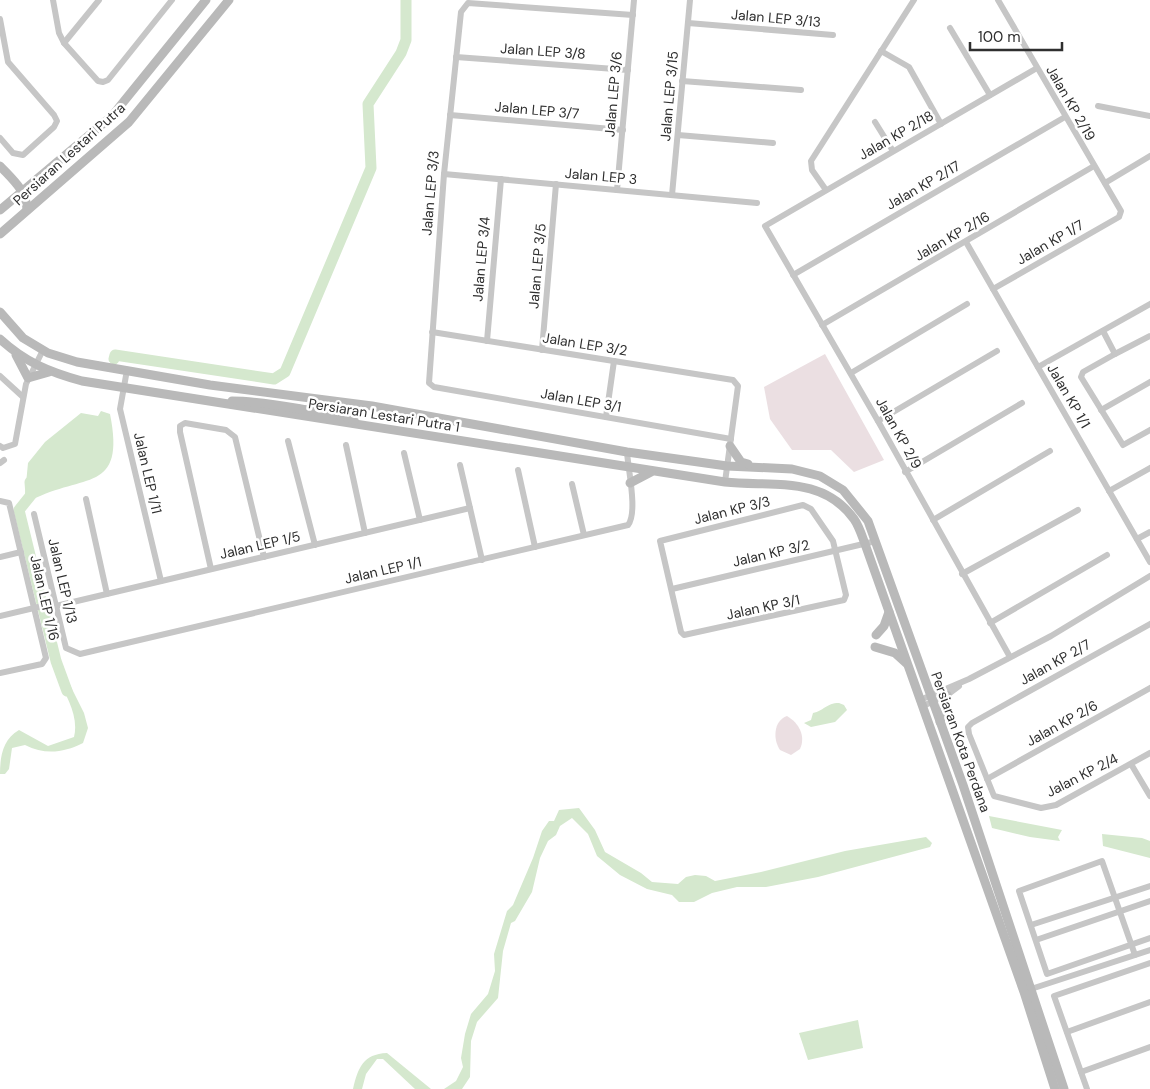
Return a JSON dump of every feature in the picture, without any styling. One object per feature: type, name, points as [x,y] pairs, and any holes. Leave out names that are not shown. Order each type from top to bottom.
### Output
[{"type":"street","points":[[53,0],[59,33],[64,43],[98,81],[103,82],[108,80],[172,0]]},
{"type":"street","points":[[64,43],[100,0]]},
{"type":"street","name":"Persiaran Lestari Putra","points":[[0,210],[112,116],[206,0]]},
{"type":"street","name":"Persiaran Lestari Putra","points":[[0,234],[129,122],[229,0]]},
{"type":"street","name":"Jalan LEP 3/6","points":[[617,190],[634,0]]},
{"type":"street","name":"Jalan LEP 3/15","points":[[672,195],[690,0]]},
{"type":"street","points":[[826,190],[812,170],[811,161],[914,0]]},
{"type":"street","name":"Jalan KP 2/19","points":[[998,0],[1121,211],[1119,217]]},
{"type":"street","name":"Jalan LEP 3/3","points":[[429,383],[444,174],[461,12],[464,6],[468,3],[633,15]]},
{"type":"street","points":[[0,19],[8,62],[54,115],[56,121],[54,127],[22,154],[13,153],[0,138]]},
{"type":"street","name":"Jalan LEP 3/13","points":[[688,23],[833,35]]},
{"type":"street","points":[[950,28],[990,96]]},
{"type":"street","points":[[881,51],[909,68],[941,124]]},
{"type":"street","name":"Jalan LEP 3/8","points":[[456,57],[628,70]]},
{"type":"street","name":"Jalan KP 2/18","points":[[768,222],[1037,68]]},
{"type":"street","points":[[682,81],[801,90]]},
{"type":"street","points":[[1098,106],[1150,116]]},
{"type":"street","name":"Jalan LEP 3/7","points":[[450,115],[623,130]]},
{"type":"street","name":"Jalan KP 2/17","points":[[793,275],[1065,117]]},
{"type":"street","points":[[875,122],[893,152]]},
{"type":"street","points":[[678,135],[773,143]]},
{"type":"street","points":[[1105,183],[1150,156]]},
{"type":"street","points":[[0,166],[22,190],[28,210]]},
{"type":"street","name":"Jalan KP 2/16","points":[[822,325],[1094,166]]},
{"type":"street","name":"Jalan LEP 3","points":[[444,174],[757,203]]},
{"type":"street","name":"Jalan LEP 3/4","points":[[487,341],[501,180]]},
{"type":"street","name":"Jalan LEP 3/5","points":[[542,350],[556,184]]},
{"type":"street","name":"Jalan KP 1/7","points":[[993,289],[1119,217]]},
{"type":"street","name":"Jalan KP 2/9","points":[[768,222],[765,226],[851,373],[1010,658]]},
{"type":"street","name":"Jalan KP 1/1","points":[[966,242],[1150,562]]},
{"type":"street","points":[[851,373],[967,304]]},
{"type":"street","points":[[1038,367],[1150,304]]},
{"type":"street","name":"Persiaran Lestari Putra 1","points":[[0,312],[23,338],[43,350],[77,362],[210,385],[372,406],[627,452],[727,466],[766,468]]},
{"type":"street","points":[[1103,331],[1115,354]]},
{"type":"street","name":"Jalan LEP 3/2","points":[[432,332],[733,380],[738,386],[730,442]]},
{"type":"street","points":[[1150,336],[1083,372],[1081,377],[1123,444],[1150,430]]},
{"type":"street","points":[[0,339],[15,353],[49,372],[82,381],[122,388]]},
{"type":"street","points":[[2,447],[15,444],[27,381],[43,350]]},
{"type":"street","points":[[878,421],[997,351]]},
{"type":"street","points":[[15,353],[27,381]]},
{"type":"street","points":[[606,417],[614,361]]},
{"type":"street","name":"Jalan LEP 1/11","points":[[127,370],[122,388],[120,409],[160,581]]},
{"type":"street","points":[[10,384],[16,386],[49,372]]},
{"type":"street","points":[[0,376],[23,397]]},
{"type":"street","points":[[1101,410],[1150,382]]},
{"type":"street","name":"Jalan LEP 3/1","points":[[429,383],[434,387],[606,417],[730,442]]},
{"type":"street","name":"Persiaran Lestari Putra 1","points":[[122,388],[210,402],[250,401],[342,415],[366,425],[628,468],[725,482],[776,485]]},
{"type":"street","points":[[905,472],[1022,403]]},
{"type":"street","points":[[211,569],[180,432],[180,426],[185,423],[232,432],[235,437],[264,557]]},
{"type":"street","points":[[288,441],[315,545]]},
{"type":"street","points":[[725,482],[730,442]]},
{"type":"street","points":[[730,442],[741,462],[766,468]]},
{"type":"street","points":[[346,445],[365,533]]},
{"type":"street","points":[[933,520],[1050,451]]},
{"type":"street","name":"Jalan LEP 1/1","points":[[71,651],[80,654],[628,525],[632,520],[627,452]]},
{"type":"street","points":[[404,453],[420,520]]},
{"type":"street","points":[[460,465],[482,560]]},
{"type":"street","name":"Persiaran Kota Perdana","points":[[766,468],[792,469],[820,476],[843,490],[868,521],[940,722],[1064,1089]]},
{"type":"street","points":[[1109,491],[1150,468]]},
{"type":"street","points":[[518,470],[535,548]]},
{"type":"street","points":[[630,483],[642,475],[654,471]]},
{"type":"street","points":[[572,484],[584,535]]},
{"type":"street","name":"Persiaran Kota Perdana","points":[[776,485],[801,485],[828,496],[855,520],[1024,992],[1055,1089]]},
{"type":"street","points":[[86,499],[107,594]]},
{"type":"street","name":"Jalan LEP 1/16","points":[[0,501],[8,503],[37,607],[46,658],[45,662],[0,673]]},
{"type":"street","name":"Jalan KP 3/3","points":[[672,589],[660,544],[662,540],[803,506],[811,509],[833,541],[835,550]]},
{"type":"street","name":"Jalan LEP 1/5","points":[[0,616],[107,594],[470,508]]},
{"type":"street","points":[[962,574],[1078,510]]},
{"type":"street","name":"Jalan LEP 1/13","points":[[34,514],[54,604],[66,648],[71,651]]},
{"type":"street","points":[[1137,539],[1150,532]]},
{"type":"street","name":"Jalan KP 3/2","points":[[672,589],[876,541]]},
{"type":"street","name":"Jalan KP 3/1","points":[[672,589],[682,632],[687,636],[839,603],[844,600],[846,594],[835,550]]},
{"type":"street","points":[[0,557],[21,552]]},
{"type":"street","points":[[990,623],[1107,555]]},
{"type":"street","points":[[921,703],[1051,636],[1150,576]]},
{"type":"street","points":[[876,635],[884,626],[889,612]]},
{"type":"street","name":"Jalan KP 2/7","points":[[987,779],[969,734],[968,727],[972,722],[1150,624]]},
{"type":"street","points":[[875,647],[895,652],[908,664]]},
{"type":"street","points":[[931,699],[947,695],[969,679]]},
{"type":"street","name":"Jalan KP 2/6","points":[[987,779],[1150,688]]},
{"type":"street","points":[[940,722],[947,695]]},
{"type":"street","name":"Jalan KP 2/4","points":[[987,779],[994,796],[1041,808],[1056,805],[1150,753]]},
{"type":"street","points":[[1131,764],[1150,796]]},
{"type":"street","points":[[1133,968],[1132,944],[1102,861],[1019,891],[1047,974],[1132,944],[1150,938]]},
{"type":"street","points":[[1031,926],[1150,886]]},
{"type":"street","points":[[1036,940],[1150,901]]},
{"type":"street","points":[[1031,989],[1150,950]]},
{"type":"street","points":[[1087,1089],[1054,996],[1150,963]]},
{"type":"street","points":[[1067,1032],[1150,1002]]},
{"type":"street","points":[[1081,1072],[1150,1047]]},
{"type":"shaded area","points":[[825,354],[884,460],[854,472],[831,450],[792,450],[770,419],[764,387]]},
{"type":"shaded area","points":[[101,411],[110,414],[113,440],[112,457],[106,469],[96,477],[32,500],[25,494],[28,463],[45,442],[81,413],[98,416]]},
{"type":"shaded area","points":[[65,675],[84,713],[88,728],[83,743],[54,752],[25,745],[12,748],[9,769],[5,774],[0,774],[6,743],[19,730],[48,746],[74,737],[75,722],[73,714],[68,699],[57,678]]},
{"type":"shaded area","points":[[839,703],[844,705],[847,710],[835,722],[811,727],[804,723],[811,720],[813,713],[831,704]]},
{"type":"shaded area","points":[[787,716],[795,722],[802,735],[800,749],[791,755],[780,750],[775,736],[779,722]]},
{"type":"shaded area","points":[[579,808],[595,830],[605,852],[641,873],[652,882],[678,884],[686,877],[695,875],[706,876],[715,881],[761,872],[845,851],[926,837],[932,843],[930,847],[818,877],[766,887],[737,887],[712,893],[694,902],[679,902],[672,895],[647,889],[620,875],[597,856],[588,834],[572,818],[560,826],[556,835],[548,841],[540,858],[532,892],[515,921],[511,923],[503,951],[498,998],[477,1022],[471,1041],[470,1077],[462,1089],[444,1089],[456,1081],[463,1067],[461,1058],[471,1014],[488,994],[495,971],[494,954],[507,911],[513,905],[542,831],[549,821],[554,821],[559,810]]},
{"type":"shaded area","points":[[989,816],[1062,830],[1058,837],[1060,841],[1030,837],[992,828]]},
{"type":"shaded area","points":[[1102,834],[1142,838],[1150,841],[1150,858],[1103,846]]},
{"type":"shaded area","points":[[858,1020],[863,1048],[808,1060],[799,1033]]},
{"type":"shaded area","points":[[387,1053],[431,1089],[415,1089],[383,1059],[377,1059],[366,1074],[362,1089],[353,1089],[357,1075],[367,1059]]},
{"type":"waterway","points":[[114,359],[115,355],[274,379],[285,372],[371,168],[368,104],[401,53],[406,40],[406,0]]},
{"type":"waterway","points":[[30,482],[31,495],[19,510],[56,661],[67,691]]}]
